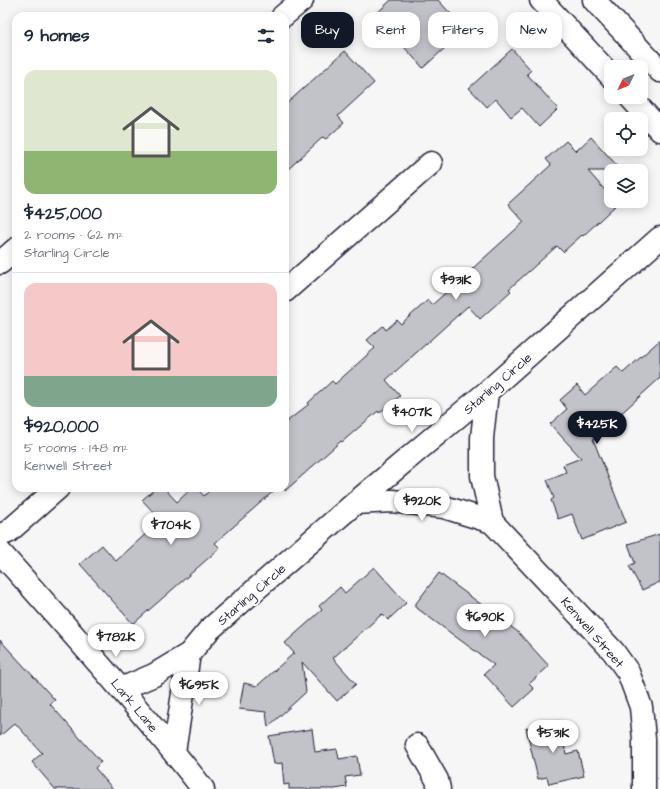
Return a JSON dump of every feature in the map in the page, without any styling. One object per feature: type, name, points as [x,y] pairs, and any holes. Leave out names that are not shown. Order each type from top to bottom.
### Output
[{"type":"street","points":[[288,12],[302,0]]},
{"type":"street","points":[[541,0],[604,68]]},
{"type":"street","points":[[594,0],[660,71]]},
{"type":"street","points":[[636,104],[660,130]]},
{"type":"street","points":[[289,287],[431,163]]},
{"type":"street","name":"Starling Circle","points":[[121,689],[154,675],[190,654],[210,630],[355,503],[487,392],[660,238]]},
{"type":"street","points":[[0,263],[12,252]]},
{"type":"street","points":[[487,392],[482,438],[482,476],[492,522]]},
{"type":"street","points":[[0,535],[8,532],[53,492]]},
{"type":"street","name":"Kenwell Street","points":[[355,503],[392,501],[444,507],[492,522],[613,651],[628,672],[641,708],[644,739],[644,789]]},
{"type":"street","name":"Lark Lane","points":[[0,552],[121,689],[203,789]]},
{"type":"street","points":[[174,752],[190,654]]},
{"type":"street","points":[[417,745],[437,780],[439,789]]},
{"type":"building","points":[[391,0],[438,0],[449,12],[428,12],[428,48],[445,48],[423,68],[405,48],[420,48],[420,12],[378,12]]},
{"type":"building","points":[[512,49],[531,70],[527,74],[558,109],[539,127],[522,108],[511,117],[496,99],[487,107],[469,88]]},
{"type":"building","points":[[345,51],[374,83],[338,116],[344,123],[326,139],[323,137],[289,168],[289,101]]},
{"type":"building","points":[[591,137],[604,151],[604,156],[608,156],[616,164],[604,164],[604,171],[588,171],[604,189],[604,208],[613,208],[583,236],[582,235],[563,252],[557,246],[509,289],[511,291],[480,319],[468,306],[386,380],[400,396],[379,413],[378,411],[342,442],[341,441],[289,487],[289,420],[309,404],[308,403],[332,381],[335,384],[375,348],[367,340],[383,326],[386,330],[397,320],[401,324],[428,300],[432,305],[524,222],[508,204],[551,165],[546,159],[566,141],[576,151]]},
{"type":"building","points":[[660,340],[660,378],[593,439],[626,522],[582,540],[572,514],[558,519],[551,500],[554,498],[547,480],[566,472],[563,465],[581,458],[550,424],[567,409],[560,400],[577,385],[585,395],[617,367],[623,373]]},
{"type":"building","points":[[151,492],[168,492],[177,502],[188,492],[200,492],[204,496],[208,492],[272,492],[215,543],[220,548],[133,624],[80,564],[102,545],[116,561],[161,520],[142,500]]},
{"type":"building","points":[[660,534],[660,582],[642,590],[629,566],[635,563],[628,544]]},
{"type":"building","points":[[374,567],[406,603],[388,620],[382,614],[333,658],[356,684],[337,701],[302,662],[306,692],[268,727],[266,712],[239,709],[244,683],[257,686],[294,653],[285,643],[322,610],[319,606],[340,587],[345,593]]},
{"type":"building","points":[[439,573],[518,632],[549,666],[529,684],[534,689],[514,707],[484,674],[494,665],[414,606]]},
{"type":"building","points":[[0,640],[55,700],[50,704],[101,762],[95,768],[113,789],[55,789],[32,762],[42,753],[15,723],[0,736]]},
{"type":"building","points":[[559,721],[566,754],[578,751],[584,776],[549,784],[547,777],[538,779],[526,728]]},
{"type":"building","points":[[312,729],[315,752],[337,749],[339,759],[357,756],[360,775],[345,777],[347,787],[335,789],[289,789],[289,784],[284,785],[282,763],[274,764],[269,736]]}]
